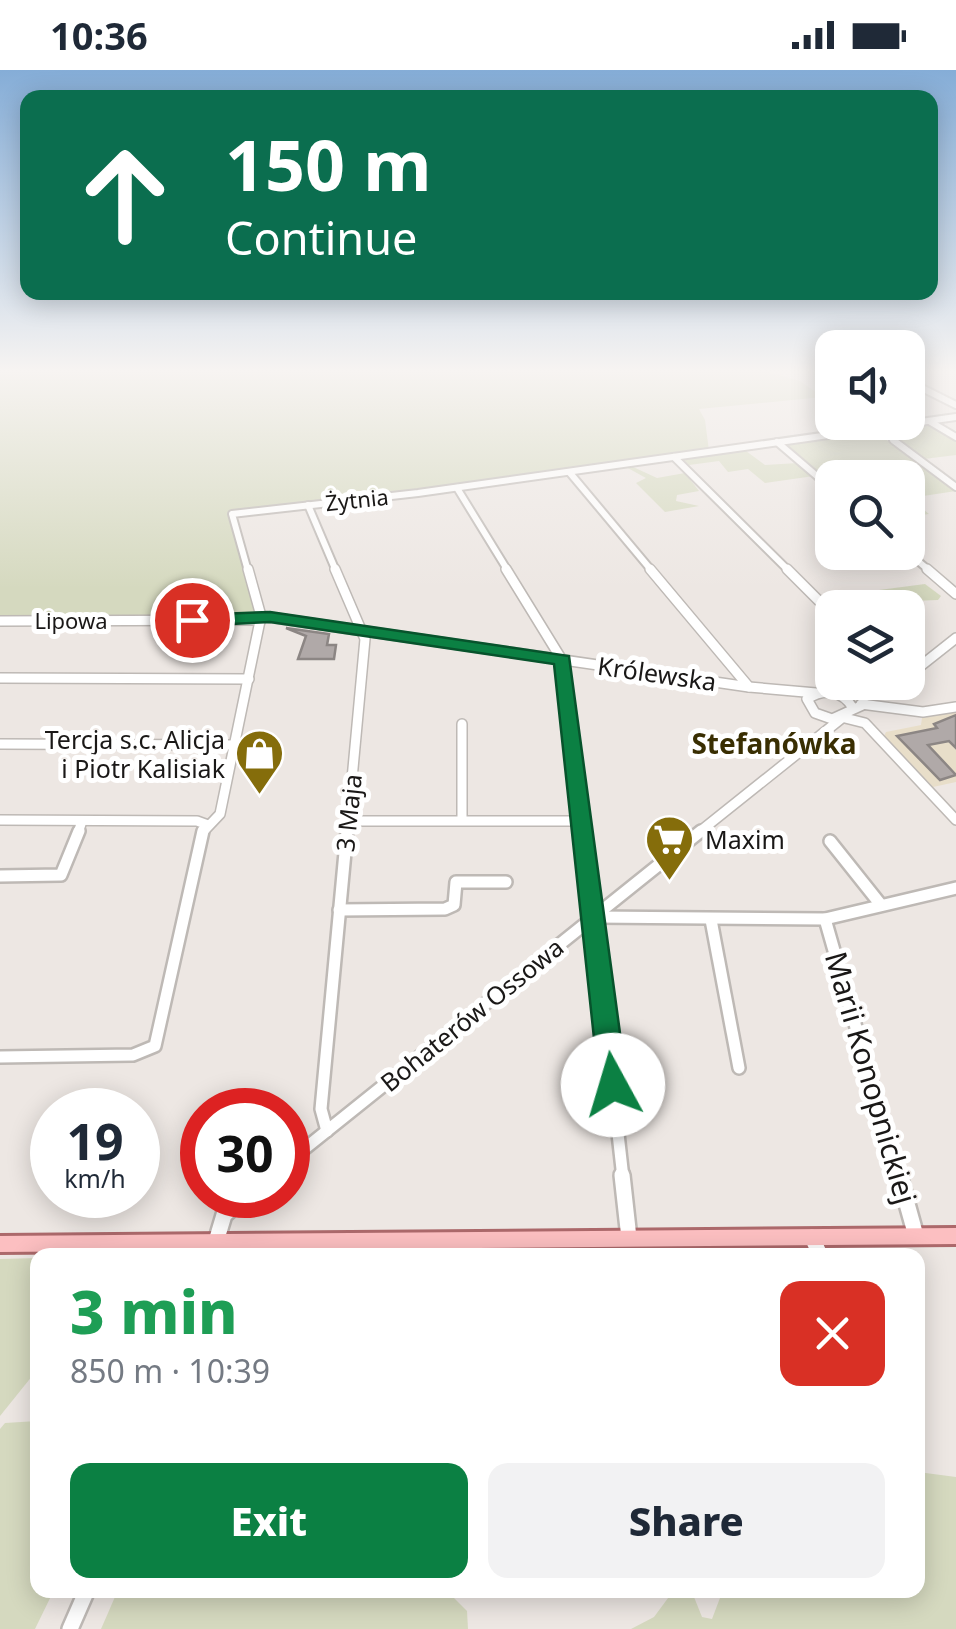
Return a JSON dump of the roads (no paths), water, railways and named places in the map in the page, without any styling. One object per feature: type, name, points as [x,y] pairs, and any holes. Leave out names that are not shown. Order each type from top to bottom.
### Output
[{"type":"main road","points":[[0,1244],[214,1248],[629,1238],[956,1236]]},
{"type":"street","name":"Żytnia","points":[[261,618],[232,514],[457,488],[765,444]]},
{"type":"street","points":[[779,444],[815,474]]},
{"type":"street","points":[[900,444],[956,487]]},
{"type":"street","points":[[674,457],[815,597]]},
{"type":"street","points":[[570,472],[749,687]]},
{"type":"street","points":[[457,488],[562,660],[595,916],[629,1238]]},
{"type":"street","name":"3 Maja","points":[[308,506],[362,630],[321,1108],[326,1130]]},
{"type":"street","points":[[925,567],[956,594]]},
{"type":"street","points":[[0,1056],[133,1055],[150,1051],[157,1040],[202,830],[220,814],[261,618]]},
{"type":"street","name":"Królewska","points":[[261,618],[815,693]]},
{"type":"street","name":"Lipowa","points":[[0,621],[261,618]]},
{"type":"street","points":[[925,663],[956,638]]},
{"type":"street","points":[[0,678],[249,679]]},
{"type":"street","points":[[779,691],[818,714],[824,726],[822,734]]},
{"type":"street","points":[[807,705],[807,699],[815,694]]},
{"type":"street","points":[[844,700],[923,712],[956,707]]},
{"type":"street","name":"Bohaterów Ossowa","points":[[310,1143],[844,718],[850,703]]},
{"type":"street","points":[[818,714],[864,723],[956,820]]},
{"type":"street","points":[[462,724],[462,820]]},
{"type":"street","points":[[0,744],[235,746]]},
{"type":"street","points":[[0,820],[196,821],[208,825]]},
{"type":"street","points":[[348,820],[582,821]]},
{"type":"street","points":[[0,876],[61,875],[82,821]]},
{"type":"street","points":[[830,841],[881,906]]},
{"type":"street","points":[[339,910],[444,909],[454,906],[456,882],[506,882]]},
{"type":"street","points":[[595,916],[825,920],[956,888]]},
{"type":"street","points":[[711,920],[739,1068]]},
{"type":"street","name":"Marii Konopnickiej","points":[[825,920],[916,1236]]},
{"type":"street","points":[[214,1248],[223,1218]]},
{"type":"street","points":[[812,1237],[817,1248]]},
{"type":"street","points":[[70,1629],[84,1598]]},
{"type":"place","name":"Tercja s.c. Alicja i Piotr Kalisiak","points":[[260,796]]},
{"type":"place","name":"Maxim","points":[[670,882]]},
{"type":"district","name":"Stefanówka","points":[[774,744]]}]
